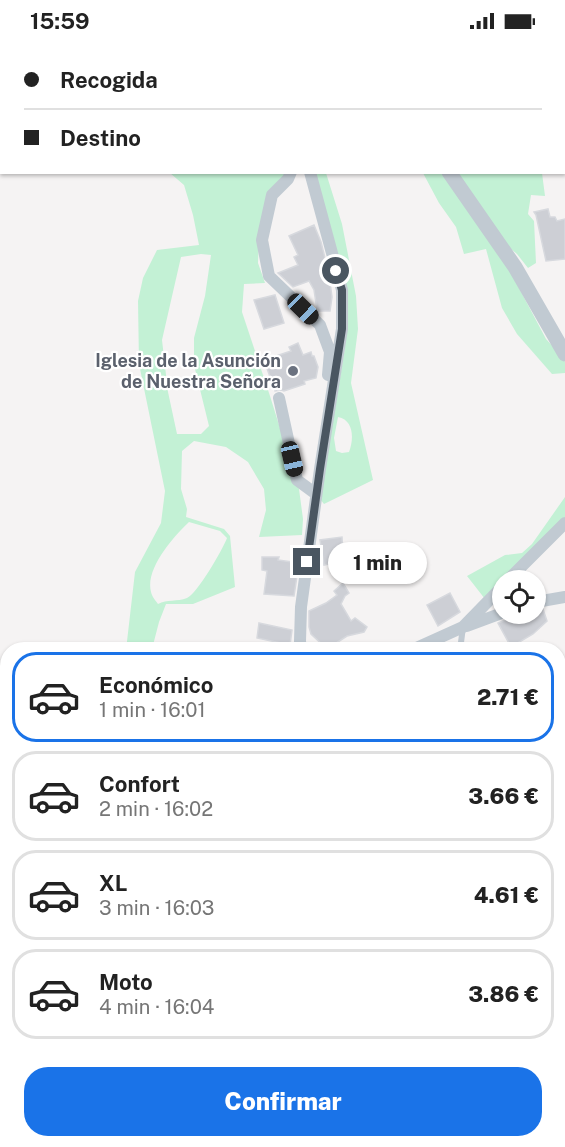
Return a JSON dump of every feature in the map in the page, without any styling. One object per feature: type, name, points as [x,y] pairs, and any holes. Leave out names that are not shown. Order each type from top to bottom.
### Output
[{"type":"street","points":[[290,174],[272,195],[262,240],[269,276],[320,325],[330,352],[320,469]]},
{"type":"street","points":[[300,642],[301,607],[316,494],[342,329],[342,290],[311,174]]},
{"type":"street","points":[[450,174],[515,267],[565,354]]},
{"type":"street","points":[[279,398],[297,480],[316,494]]},
{"type":"street","points":[[518,570],[565,523]]},
{"type":"street","points":[[464,627],[492,597]]},
{"type":"street","points":[[546,600],[565,597]]},
{"type":"street","points":[[430,642],[492,617]]},
{"type":"lane","points":[[461,642],[464,627]]},
{"type":"green space","points":[[171,174],[287,174],[259,238],[258,263],[265,283],[244,284],[242,312],[299,489],[303,519],[302,535],[259,537],[266,510],[264,489],[248,462],[226,447],[194,441],[182,451],[181,489],[187,509],[186,517],[224,529],[230,536],[235,587],[193,604],[166,604],[154,642],[127,642],[135,572],[161,523],[165,491],[139,364],[138,301],[143,278],[157,250],[199,245],[184,185]],"holes":[[[211,255],[205,296],[194,338],[194,365],[209,426],[201,434],[177,434],[168,392],[162,340],[181,257]],[[189,522],[220,531],[227,538],[197,588],[187,598],[158,604],[151,592],[152,573],[175,536]]]},
{"type":"green space","points":[[312,174],[326,174],[342,224],[356,296],[358,329],[351,383],[373,480],[324,504],[320,499],[345,348],[346,311]],"holes":[[[338,417],[350,426],[352,441],[349,452],[342,453],[336,451],[334,438]]]},
{"type":"green space","points":[[424,174],[443,174],[500,252],[546,339],[565,362],[565,373],[552,374],[517,334],[502,308],[486,249],[464,254],[456,227],[439,203]]},
{"type":"green space","points":[[454,174],[542,174],[545,196],[531,195],[528,214],[534,221],[536,263],[528,268],[501,240]]},
{"type":"green space","points":[[565,497],[565,517],[511,570],[492,570],[492,590],[485,599],[467,576],[505,555],[522,553],[532,544]]},
{"type":"building","points":[[548,209],[550,217],[555,217],[557,221],[565,219],[565,259],[546,261],[534,212]]},
{"type":"building","points":[[314,225],[321,242],[331,282],[330,311],[317,310],[314,290],[309,281],[293,287],[278,273],[298,265],[294,257],[298,255],[289,236]]},
{"type":"building","points":[[275,295],[284,323],[264,329],[254,300]]},
{"type":"building","name":"Iglesia de la Asunción de Nuestra Señora","points":[[298,343],[303,355],[311,352],[314,356],[318,367],[316,378],[284,391],[275,391],[264,360],[291,351],[289,347]]},
{"type":"building","points":[[342,537],[343,553],[333,555],[334,563],[324,565],[320,540]]},
{"type":"building","points":[[262,557],[279,557],[278,560],[299,563],[294,596],[264,594],[267,571],[262,570]]},
{"type":"building","points":[[343,583],[349,593],[341,604],[351,621],[355,618],[367,627],[364,632],[347,636],[338,642],[320,642],[311,634],[309,611],[337,595],[334,591]]},
{"type":"building","points":[[450,593],[460,612],[438,626],[427,605]]},
{"type":"building","points":[[259,623],[292,630],[290,642],[257,638]]},
{"type":"building","points":[[499,624],[544,624],[519,642],[508,642]]},
{"type":"place","name":"Iglesia de la Asunción de Nuestra Señora","points":[[293,371]]},
{"type":"route","points":[[307,562],[342,329],[342,290],[336,271]]}]
